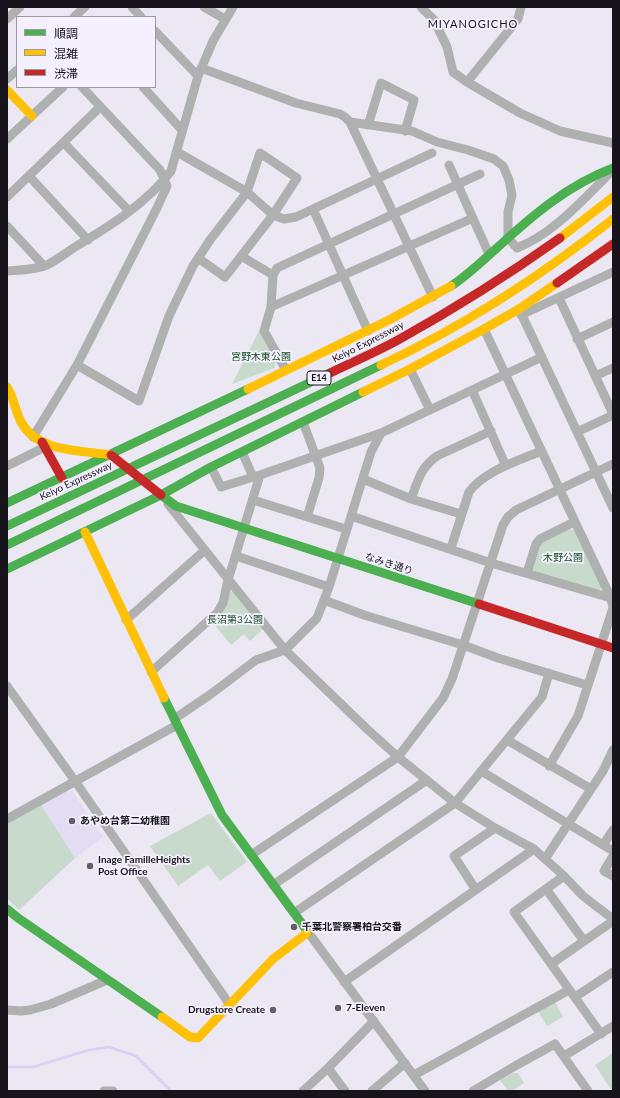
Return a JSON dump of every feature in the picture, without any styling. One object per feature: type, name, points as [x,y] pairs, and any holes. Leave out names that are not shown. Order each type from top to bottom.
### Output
[{"type":"main road","points":[[7,90],[32,116]]},
{"type":"main road","points":[[7,503],[111,455],[368,331],[432,297],[455,284],[567,190],[583,180],[613,169]]},
{"type":"main road","name":"Keiyo Expressway","points":[[7,526],[397,341],[451,310],[523,265],[559,240],[613,197]]},
{"type":"main road","name":"E14","points":[[7,545],[401,356],[501,299],[568,255],[613,219]]},
{"type":"main road","points":[[7,569],[161,495],[211,467],[410,369],[484,329],[520,312],[613,244]]},
{"type":"main road","points":[[7,386],[22,423],[33,437],[43,444],[65,449],[100,452],[111,455]]},
{"type":"main road","points":[[43,444],[62,478]]},
{"type":"main road","name":"なみき通り","points":[[111,455],[176,506],[196,511],[613,648]]},
{"type":"main road","points":[[7,909],[190,1037],[198,1038],[273,959],[308,932],[222,815],[175,722],[85,532]]},
{"type":"street","points":[[7,19],[20,7]]},
{"type":"street","points":[[75,16],[85,7]]},
{"type":"street","points":[[132,7],[139,16]]},
{"type":"street","points":[[204,7],[226,18]]},
{"type":"street","points":[[7,271],[44,266],[88,240],[129,211],[148,197],[165,179],[171,170],[177,152],[199,72],[213,41],[233,7]]},
{"type":"street","points":[[421,7],[434,20],[447,47],[453,72],[467,82],[520,113],[560,131],[613,143]]},
{"type":"street","points":[[467,82],[518,19],[521,7]]},
{"type":"street","points":[[156,32],[199,72],[296,103],[340,114],[350,122],[432,297]]},
{"type":"street","points":[[7,79],[16,71]]},
{"type":"street","points":[[368,124],[381,84],[414,100],[405,130]]},
{"type":"street","points":[[7,139],[62,88]]},
{"type":"street","points":[[33,437],[77,365],[167,186],[160,170],[83,88]]},
{"type":"street","points":[[144,88],[182,130]]},
{"type":"street","points":[[7,197],[100,107]]},
{"type":"street","points":[[350,122],[412,131],[437,142],[494,159],[503,166],[509,180],[512,195],[508,212],[508,238],[517,248],[531,242],[563,218],[613,169]]},
{"type":"street","points":[[64,143],[129,211]]},
{"type":"street","points":[[177,152],[248,192],[273,215],[284,219],[296,217],[432,153]]},
{"type":"street","points":[[77,365],[139,401],[169,316],[193,266],[198,258],[248,192],[260,153],[297,178],[273,215],[225,277],[198,258]]},
{"type":"street","points":[[449,165],[489,254]]},
{"type":"street","points":[[286,370],[264,331],[271,307],[273,275],[277,268],[480,174]]},
{"type":"street","points":[[29,176],[88,240]]},
{"type":"street","points":[[313,209],[368,331]]},
{"type":"street","points":[[271,307],[473,218]]},
{"type":"street","points":[[7,226],[44,266]]},
{"type":"street","points":[[241,256],[273,275]]},
{"type":"street","points":[[613,272],[558,298],[520,312],[613,508]]},
{"type":"street","points":[[558,298],[613,415],[577,432]]},
{"type":"street","points":[[578,338],[613,322]]},
{"type":"street","points":[[484,329],[611,598],[613,608],[578,716],[549,766]]},
{"type":"street","points":[[211,467],[221,487],[256,476],[381,433],[542,357]]},
{"type":"street","points":[[595,376],[613,368]]},
{"type":"street","points":[[410,369],[430,410]]},
{"type":"street","points":[[472,390],[506,466]]},
{"type":"street","points":[[303,422],[320,468],[308,517]]},
{"type":"street","points":[[412,499],[420,474],[430,461],[437,456],[491,432]]},
{"type":"street","points":[[7,819],[175,722],[256,660],[285,650],[317,618],[329,587],[371,452],[381,433]]},
{"type":"street","points":[[7,466],[43,444]]},
{"type":"street","points":[[451,548],[469,492],[474,486],[506,466],[541,451]]},
{"type":"street","points":[[151,672],[217,613],[223,603],[228,580],[253,500],[256,476],[242,452]]},
{"type":"street","points":[[251,855],[398,757],[443,698],[452,679],[503,525],[508,516],[516,510],[613,464]]},
{"type":"street","points":[[363,479],[412,499],[461,514]]},
{"type":"street","points":[[161,495],[285,650],[367,729],[398,757],[455,803],[495,828],[534,849],[564,876],[583,896],[613,920],[551,964]]},
{"type":"street","points":[[253,500],[346,529]]},
{"type":"street","points":[[187,527],[196,511]]},
{"type":"street","points":[[351,516],[451,548],[491,563],[611,598]]},
{"type":"street","points":[[527,573],[536,544],[540,539],[574,522]]},
{"type":"street","points":[[126,620],[205,550]]},
{"type":"street","points":[[236,556],[329,587]]},
{"type":"street","points":[[324,600],[498,658],[587,685]]},
{"type":"street","points":[[294,913],[455,803],[542,696],[549,673]]},
{"type":"street","points":[[7,686],[75,781],[230,1005]]},
{"type":"street","points":[[507,740],[591,790]]},
{"type":"street","points":[[545,859],[603,772],[613,750]]},
{"type":"street","points":[[481,771],[613,851]]},
{"type":"street","points":[[273,885],[427,780]]},
{"type":"street","points":[[476,890],[454,856],[495,828]]},
{"type":"street","points":[[603,845],[613,830]]},
{"type":"street","points":[[344,982],[534,849]]},
{"type":"street","points":[[613,856],[604,871],[613,876]]},
{"type":"street","points":[[564,876],[514,912],[601,1034]]},
{"type":"street","points":[[546,889],[584,941]]},
{"type":"street","points":[[308,932],[425,1091]]},
{"type":"street","points":[[414,1075],[613,972]]},
{"type":"street","points":[[7,1010],[30,1010],[51,1004],[107,980]]},
{"type":"street","points":[[303,1091],[374,1021]]},
{"type":"street","points":[[564,1056],[613,1026]]},
{"type":"street","points":[[473,1091],[555,1044],[588,1091]]},
{"type":"street","points":[[372,1091],[405,1063]]},
{"type":"street","points":[[328,1068],[345,1091]]},
{"type":"street","points":[[104,1091],[113,1091]]},
{"type":"shaded area","name":"あやめ台第二幼稚園","points":[[67,791],[72,791],[103,837],[75,858],[41,805]]},
{"type":"green space","name":"宮野木東公園","points":[[260,329],[277,358],[274,368],[232,384]]},
{"type":"green space","name":"木野公園","points":[[570,529],[576,531],[602,587],[598,593],[531,573],[538,543]]},
{"type":"green space","name":"長沼第3公園","points":[[232,591],[263,629],[250,641],[244,634],[231,645],[212,622],[228,592]]},
{"type":"green space","points":[[41,805],[75,858],[19,910],[7,898],[7,823]]},
{"type":"green space","points":[[211,813],[247,862],[220,881],[208,865],[178,886],[150,846]]},
{"type":"green space","points":[[555,1002],[563,1017],[547,1026],[538,1011]]},
{"type":"green space","points":[[613,1053],[613,1091],[612,1091],[595,1065]]},
{"type":"green space","points":[[513,1073],[518,1073],[524,1083],[512,1091],[508,1091],[500,1080]]},
{"type":"waterway","points":[[7,1067],[33,1067],[89,1050],[109,1047],[136,1056],[171,1091]]},
{"type":"traffic: fast","points":[[451,286],[538,212],[581,183],[613,168]]},
{"type":"traffic: fast","points":[[7,545],[381,365]]},
{"type":"traffic: fast","points":[[7,526],[330,373]]},
{"type":"traffic: fast","points":[[7,503],[248,389]]},
{"type":"traffic: fast","points":[[7,569],[161,495],[211,467],[363,392]]},
{"type":"traffic: fast","points":[[161,495],[176,506],[479,604]]},
{"type":"traffic: fast","points":[[164,698],[222,815],[308,932],[307,933]]},
{"type":"traffic: fast","points":[[7,909],[162,1017]]},
{"type":"traffic: slow","points":[[7,90],[32,116]]},
{"type":"traffic: slow","points":[[560,238],[613,197]]},
{"type":"traffic: slow","points":[[381,365],[442,334],[501,299],[530,280],[613,219]]},
{"type":"traffic: slow","points":[[363,392],[410,369],[484,329],[519,309],[557,283]]},
{"type":"traffic: slow","points":[[248,389],[389,320],[451,286]]},
{"type":"traffic: slow","points":[[7,387],[21,422],[28,432],[38,440],[49,445],[73,451],[111,455]]},
{"type":"traffic: slow","points":[[85,532],[164,698]]},
{"type":"traffic: slow","points":[[162,1017],[190,1037],[198,1038],[273,959],[307,933]]},
{"type":"traffic: jam","points":[[330,373],[373,353],[440,316],[501,278],[560,238]]},
{"type":"traffic: jam","points":[[557,283],[613,244]]},
{"type":"traffic: jam","points":[[42,442],[62,478]]},
{"type":"traffic: jam","points":[[111,455],[161,495]]},
{"type":"traffic: jam","points":[[479,604],[613,648]]},
{"type":"place","name":"あやめ台第二幼稚園","points":[[72,821]]},
{"type":"place","name":"Inage FamilleHeights Post Office","points":[[90,866]]},
{"type":"place","name":"千葉北警察署柏台交番","points":[[294,927]]},
{"type":"place","name":"7-Eleven","points":[[338,1008]]},
{"type":"place","name":"Drugstore Create","points":[[273,1010]]},
{"type":"district","name":"MIYANOGICHO","points":[[473,24]]}]
